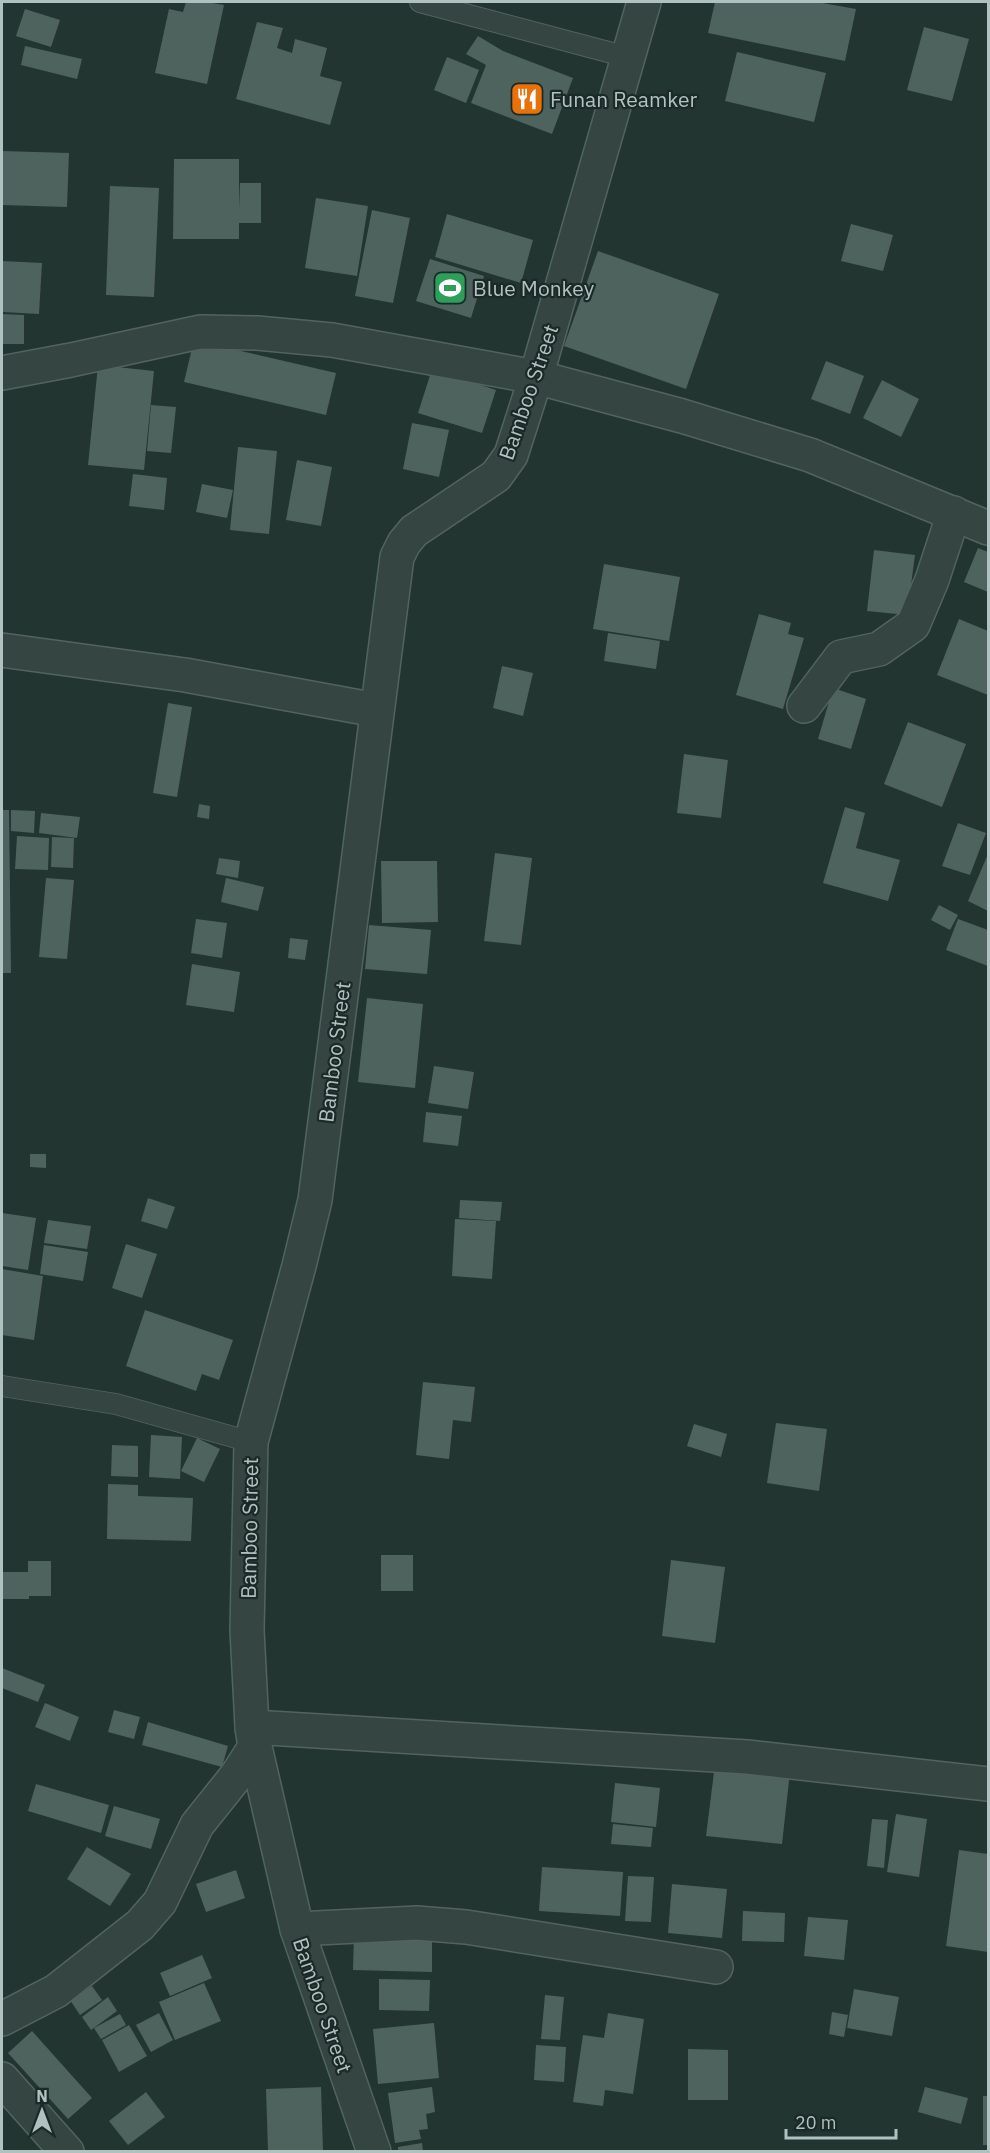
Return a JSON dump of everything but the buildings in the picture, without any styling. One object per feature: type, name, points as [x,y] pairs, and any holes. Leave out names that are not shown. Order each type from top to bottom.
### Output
[{"type":"street","name":"Bamboo Street","points":[[374,2151],[297,1929],[254,1737],[248,1630],[251,1442],[315,1200],[397,557],[404,543],[414,531],[486,484],[503,468],[511,455],[536,377],[644,2]]},
{"type":"street","points":[[2,373],[200,332],[332,340],[536,377],[682,416],[810,455],[988,528]]},
{"type":"street","points":[[804,706],[841,657],[879,649],[913,625],[932,580],[954,513]]},
{"type":"street","points":[[2,650],[185,675],[376,710]]},
{"type":"street","points":[[2,2019],[56,1990],[140,1925],[160,1902],[197,1825],[237,1775],[254,1737],[747,1756],[988,1784]]},
{"type":"street","points":[[297,1929],[417,1923],[456,1926],[717,1967]]},
{"type":"street","points":[[2,2079],[67,2151]]},
{"type":"lane","points":[[420,2],[627,57]]},
{"type":"lane","points":[[2,1386],[116,1404],[251,1442]]},
{"type":"place","name":"Funan Reamker","points":[[527,99]]},
{"type":"place","name":"Blue Monkey","points":[[450,288]]}]
